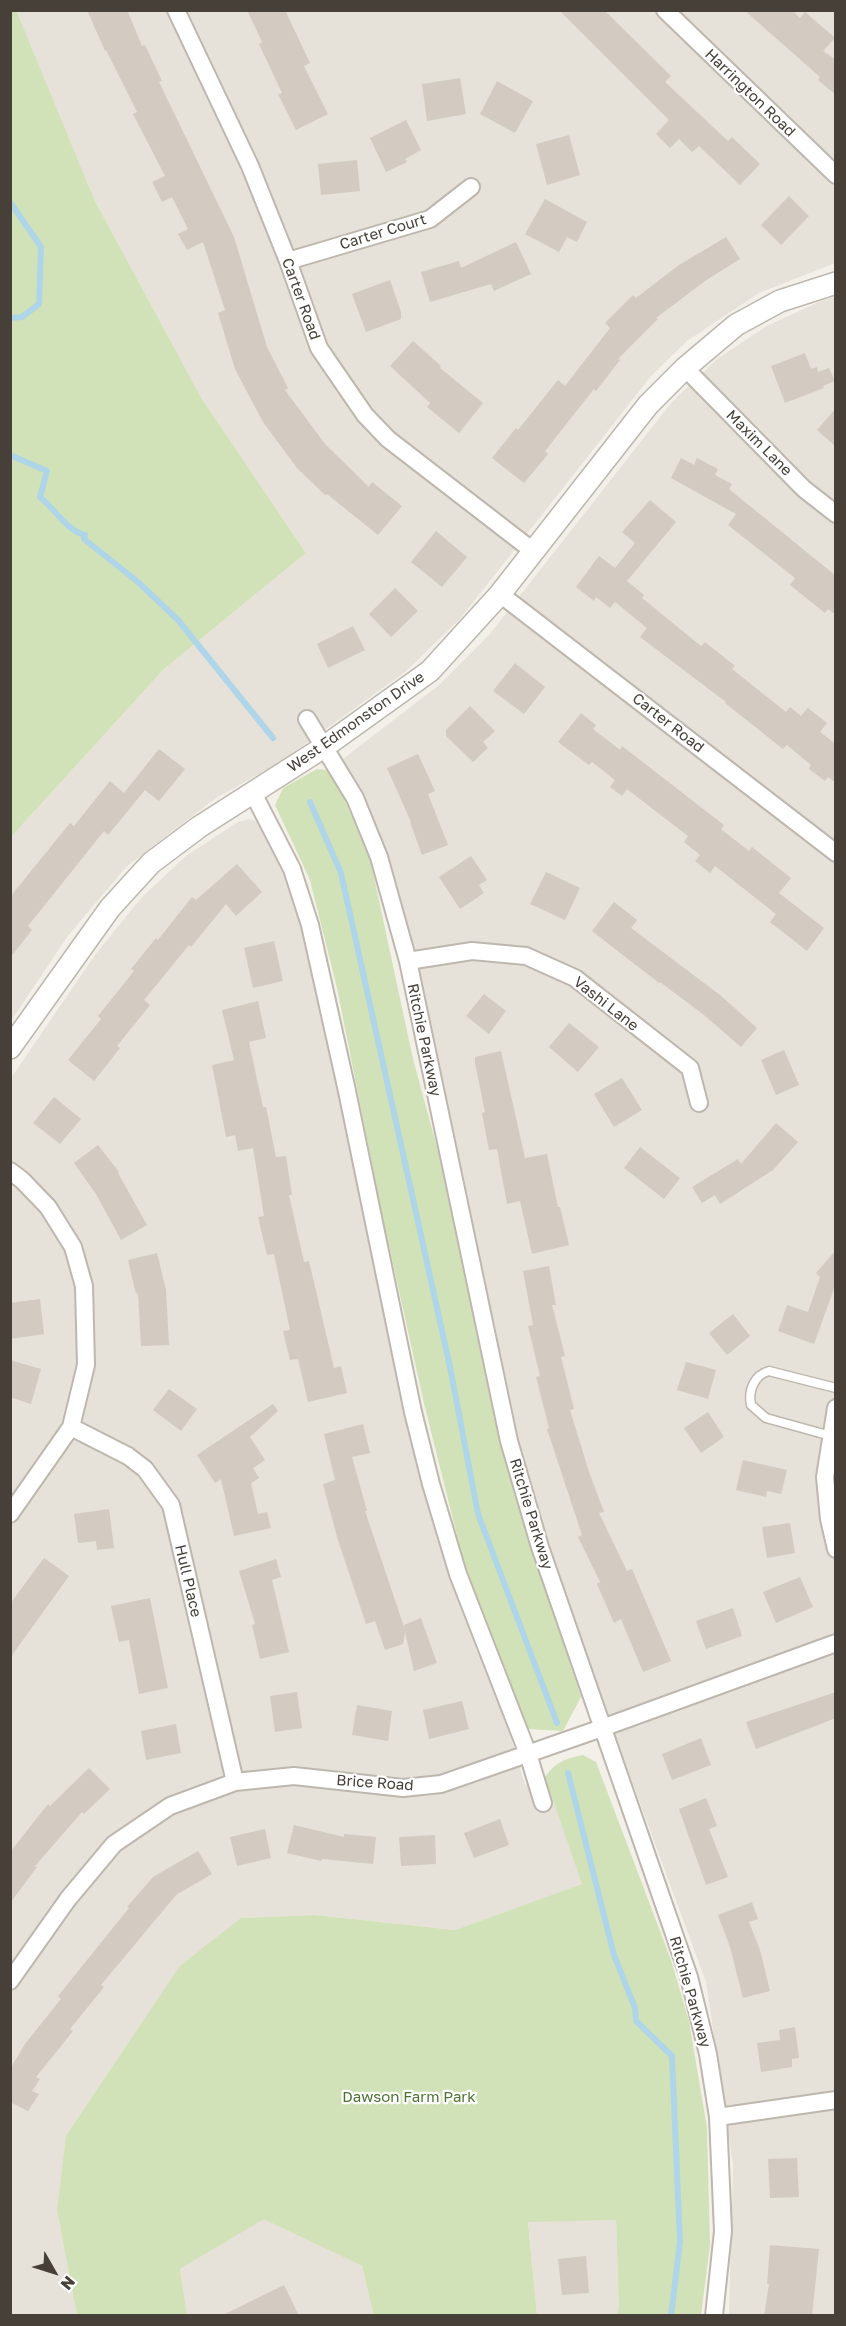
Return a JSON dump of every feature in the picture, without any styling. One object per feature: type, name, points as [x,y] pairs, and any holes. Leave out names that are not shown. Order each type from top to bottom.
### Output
[{"type":"street","name":"Carter Road","points":[[176,10],[250,166],[288,261],[319,348],[365,415],[388,439],[533,551]]},
{"type":"street","name":"Harrington Road","points":[[665,10],[836,175]]},
{"type":"street","name":"Carter Court","points":[[288,261],[430,219],[471,187]]},
{"type":"street","name":"West Edmonston Drive","points":[[10,1048],[110,908],[151,863],[199,827],[324,747],[430,670],[500,594],[648,405],[685,368],[736,325],[780,302],[836,283]]},
{"type":"street","name":"Maxim Lane","points":[[685,368],[804,489],[836,514]]},
{"type":"street","name":"Carter Road","points":[[500,594],[836,853]]},
{"type":"street","name":"Ritchie Parkway","points":[[307,719],[356,798],[379,857],[408,961],[509,1441],[540,1547],[689,1977],[708,2054],[718,2117],[723,2231],[714,2316]]},
{"type":"street","points":[[253,793],[292,870],[310,925],[347,1091],[413,1412],[431,1484],[458,1574],[528,1754],[543,1803]]},
{"type":"street","name":"Vashi Lane","points":[[408,961],[472,951],[526,956],[575,978],[690,1068],[699,1103]]},
{"type":"street","points":[[10,1172],[22,1180],[48,1207],[73,1247],[84,1286],[86,1365],[71,1427],[10,1514]]},
{"type":"street","points":[[836,1408],[825,1477],[828,1519],[836,1550]]},
{"type":"street","name":"Hull Place","points":[[71,1427],[128,1456],[144,1469],[171,1505],[235,1782]]},
{"type":"street","name":"Brice Road","points":[[10,1981],[68,1899],[114,1844],[170,1806],[235,1782],[294,1776],[403,1788],[441,1784],[836,1643]]},
{"type":"street","points":[[718,2117],[836,2100]]},
{"type":"lane","points":[[831,1436],[760,1414],[751,1405],[750,1392],[758,1376],[769,1371],[836,1388]]},
{"type":"shaded area","points":[[16,11],[835,11],[835,263],[759,293],[687,341],[651,376],[460,619],[405,672],[277,764],[216,798],[126,867],[67,937],[11,1021],[11,837],[164,669],[306,553],[202,399],[95,201]]},
{"type":"shaded area","points":[[835,297],[835,2315],[729,2315],[733,2165],[706,1982],[563,1594],[515,1440],[366,806],[343,759],[439,685],[489,635],[672,402],[717,359],[767,326],[821,301]]},
{"type":"shaded area","points":[[249,819],[260,822],[288,871],[304,920],[470,1628],[509,1732],[525,1785],[545,1777],[583,1884],[455,1930],[315,1915],[241,1918],[57,2211],[77,2315],[11,2316],[11,1078],[95,955],[141,898],[187,855],[238,822]]},
{"type":"shaded area","points":[[264,2218],[362,2266],[374,2315],[187,2315],[180,2269]]},
{"type":"shaded area","points":[[616,2220],[619,2309],[616,2315],[537,2315],[528,2221]]},
{"type":"green space","points":[[16,10],[95,201],[202,399],[306,553],[164,669],[11,837],[10,11]]},
{"type":"green space","points":[[317,769],[327,770],[336,779],[371,863],[413,1059],[456,1217],[496,1421],[534,1555],[581,1697],[563,1731],[527,1729],[470,1588],[423,1399],[382,1214],[337,988],[310,880],[275,805],[283,788]]},
{"type":"green space","name":"Dawson Farm Park","points":[[583,1755],[596,1762],[671,1960],[689,2021],[707,2128],[710,2245],[701,2315],[616,2315],[619,2309],[616,2220],[528,2222],[537,2315],[374,2316],[362,2266],[264,2219],[180,2269],[187,2315],[77,2315],[57,2211],[66,2136],[180,1966],[241,1918],[315,1915],[455,1930],[582,1884],[545,1777],[561,1762]]},
{"type":"building","points":[[87,10],[127,10],[234,237],[267,347],[288,388],[285,390],[325,444],[369,487],[372,482],[402,506],[378,535],[327,494],[325,495],[297,468],[263,422],[235,369],[218,313],[225,310],[203,242],[187,250],[178,234],[188,229],[172,197],[162,202],[152,182],[165,176],[133,114],[137,112],[105,51]]},
{"type":"building","points":[[247,10],[285,10],[310,63],[304,66],[328,114],[296,130],[278,94],[282,93],[259,44],[262,42]]},
{"type":"building","points":[[559,10],[604,10],[671,76],[665,82],[728,141],[732,137],[760,164],[740,185],[699,146],[692,152],[679,139],[670,148],[656,134],[669,120]]},
{"type":"building","points":[[744,10],[792,10],[800,18],[805,12],[835,38],[823,51],[836,60],[836,95],[818,80],[820,77]]},
{"type":"building","points":[[460,78],[466,114],[427,121],[422,84]]},
{"type":"building","points":[[497,81],[533,101],[515,133],[480,114]]},
{"type":"building","points":[[406,120],[421,150],[405,159],[407,162],[386,172],[370,138]]},
{"type":"building","points":[[569,135],[580,175],[547,185],[536,144]]},
{"type":"building","points":[[357,160],[360,191],[321,195],[318,164]]},
{"type":"building","points":[[789,196],[809,216],[781,245],[761,225]]},
{"type":"building","points":[[545,199],[587,222],[577,242],[567,237],[559,252],[525,234]]},
{"type":"building","points":[[726,237],[740,259],[705,281],[656,318],[658,319],[618,359],[620,360],[596,391],[594,389],[545,451],[548,454],[524,483],[492,458],[558,380],[565,386],[610,328],[605,323],[633,295],[636,298],[679,265]]},
{"type":"building","points":[[516,242],[531,274],[494,291],[491,284],[430,302],[421,272],[459,261],[461,268]]},
{"type":"building","points":[[390,280],[401,312],[401,319],[366,332],[352,294]]},
{"type":"building","points":[[413,341],[441,366],[440,368],[483,403],[459,433],[427,407],[430,403],[390,366]]},
{"type":"building","points":[[805,353],[811,369],[817,367],[818,372],[829,368],[835,381],[823,386],[824,388],[785,403],[771,366]]},
{"type":"building","points":[[836,408],[836,447],[817,430]]},
{"type":"building","points":[[681,458],[694,465],[697,458],[718,469],[715,475],[732,484],[729,489],[836,576],[836,615],[828,609],[825,613],[790,585],[795,578],[728,525],[736,514],[671,478]]},
{"type":"building","points":[[650,500],[676,522],[627,581],[644,595],[642,598],[701,646],[705,642],[735,666],[732,669],[786,712],[790,707],[801,716],[808,708],[827,723],[820,732],[836,744],[836,783],[828,777],[825,781],[809,769],[811,765],[787,745],[783,749],[726,702],[640,637],[647,628],[615,602],[610,608],[596,597],[594,601],[576,587],[599,556],[615,568],[635,543],[622,532]]},
{"type":"building","points":[[436,531],[467,557],[442,587],[411,562]]},
{"type":"building","points":[[395,588],[418,611],[391,637],[369,614]]},
{"type":"building","points":[[353,626],[365,650],[328,668],[317,644]]},
{"type":"building","points":[[515,663],[545,687],[524,714],[493,691]]},
{"type":"building","points":[[470,706],[495,731],[483,742],[488,748],[473,762],[446,736],[446,730]]},
{"type":"building","points":[[581,713],[596,725],[593,729],[620,750],[622,746],[724,825],[721,829],[749,851],[752,847],[791,878],[779,893],[824,928],[807,951],[770,922],[776,914],[715,866],[710,873],[695,861],[700,855],[684,842],[688,836],[627,789],[622,796],[610,787],[615,780],[592,762],[589,765],[558,742]]},
{"type":"building","points":[[159,749],[185,769],[159,801],[145,790],[108,835],[104,831],[28,926],[32,930],[10,958],[10,897],[70,823],[74,826],[110,781],[124,793]]},
{"type":"building","points":[[418,754],[435,791],[428,794],[448,845],[422,855],[411,822],[387,768]]},
{"type":"building","points":[[471,856],[487,880],[479,885],[484,893],[460,909],[439,877]]},
{"type":"building","points":[[237,864],[262,892],[236,916],[226,904],[191,947],[189,945],[144,1000],[150,1005],[117,1046],[120,1048],[94,1081],[68,1060],[101,1019],[98,1016],[134,971],[131,969],[156,938],[158,940],[192,897],[196,900]]},
{"type":"building","points":[[546,872],[580,888],[565,920],[530,904]]},
{"type":"building","points":[[614,902],[637,920],[631,928],[720,995],[757,1028],[741,1047],[704,1015],[592,931]]},
{"type":"building","points":[[274,941],[283,981],[253,988],[244,948]]},
{"type":"building","points":[[484,994],[506,1011],[489,1034],[466,1016]]},
{"type":"building","points":[[258,1001],[266,1038],[249,1042],[263,1107],[266,1107],[276,1157],[286,1156],[292,1195],[289,1195],[304,1262],[309,1261],[334,1368],[341,1366],[347,1393],[308,1402],[298,1359],[290,1360],[283,1331],[290,1330],[274,1254],[267,1255],[258,1217],[264,1216],[253,1148],[238,1151],[235,1135],[226,1137],[212,1065],[234,1060],[222,1010]]},
{"type":"building","points":[[569,1023],[599,1047],[578,1072],[549,1047]]},
{"type":"building","points":[[784,1050],[799,1085],[776,1095],[761,1060]]},
{"type":"building","points":[[501,1051],[525,1158],[547,1154],[569,1245],[532,1254],[520,1201],[507,1204],[497,1149],[489,1150],[482,1113],[485,1112],[475,1063],[475,1057]]},
{"type":"building","points":[[622,1078],[642,1110],[614,1127],[594,1094]]},
{"type":"building","points":[[54,1097],[81,1119],[60,1144],[33,1123]]},
{"type":"building","points":[[776,1123],[798,1142],[773,1170],[720,1204],[715,1195],[702,1203],[692,1187],[738,1159],[741,1164]]},
{"type":"building","points":[[98,1145],[119,1172],[147,1225],[121,1240],[96,1194],[74,1163]]},
{"type":"building","points":[[640,1147],[680,1178],[664,1199],[624,1168]]},
{"type":"building","points":[[836,1250],[836,1283],[814,1344],[778,1331],[787,1305],[808,1312],[820,1277],[816,1273]]},
{"type":"building","points":[[157,1253],[166,1290],[169,1345],[141,1346],[138,1293],[136,1294],[128,1260]]},
{"type":"building","points":[[549,1266],[556,1305],[552,1305],[565,1356],[561,1357],[574,1409],[570,1410],[604,1512],[599,1513],[627,1571],[632,1569],[671,1661],[643,1672],[621,1619],[614,1623],[597,1584],[600,1582],[578,1537],[582,1535],[547,1429],[549,1428],[536,1377],[540,1376],[528,1326],[533,1325],[523,1271]]},
{"type":"building","points":[[40,1299],[44,1334],[10,1339],[10,1319],[12,1319],[10,1303]]},
{"type":"building","points":[[733,1314],[750,1336],[727,1355],[709,1333]]},
{"type":"building","points":[[10,1360],[41,1369],[31,1404],[10,1397]]},
{"type":"building","points":[[686,1362],[716,1370],[708,1399],[677,1390]]},
{"type":"building","points":[[169,1389],[197,1409],[181,1431],[153,1410]]},
{"type":"building","points":[[273,1404],[278,1411],[250,1437],[265,1460],[253,1468],[259,1478],[251,1483],[258,1514],[267,1512],[271,1528],[234,1536],[221,1479],[215,1483],[197,1455]]},
{"type":"building","points":[[708,1412],[724,1437],[701,1453],[684,1428]]},
{"type":"building","points":[[363,1424],[370,1453],[352,1457],[367,1511],[365,1511],[404,1627],[421,1618],[437,1663],[414,1671],[405,1632],[403,1644],[385,1650],[375,1621],[366,1624],[337,1537],[323,1484],[335,1480],[324,1434]]},
{"type":"building","points":[[743,1460],[787,1470],[781,1494],[767,1491],[766,1497],[736,1490]]},
{"type":"building","points":[[109,1509],[114,1548],[97,1550],[96,1541],[78,1543],[74,1514]]},
{"type":"building","points":[[790,1523],[795,1553],[767,1558],[762,1527]]},
{"type":"building","points":[[44,1558],[69,1576],[10,1658],[10,1604]]},
{"type":"building","points":[[276,1559],[281,1577],[272,1580],[289,1652],[260,1659],[252,1625],[255,1624],[239,1571]]},
{"type":"building","points":[[800,1577],[813,1607],[776,1623],[763,1592]]},
{"type":"building","points":[[150,1598],[168,1688],[139,1694],[129,1640],[119,1642],[111,1606]]},
{"type":"building","points":[[733,1608],[742,1636],[706,1649],[696,1621]]},
{"type":"building","points":[[297,1692],[302,1728],[275,1732],[270,1696]]},
{"type":"building","points":[[836,1692],[836,1718],[756,1749],[746,1722]]},
{"type":"building","points":[[462,1701],[469,1729],[429,1739],[423,1710]]},
{"type":"building","points":[[357,1705],[392,1711],[388,1741],[352,1735]]},
{"type":"building","points":[[176,1724],[181,1753],[146,1760],[141,1731]]},
{"type":"building","points":[[701,1738],[711,1765],[672,1780],[662,1754]]},
{"type":"building","points":[[89,1768],[110,1789],[84,1814],[82,1812],[35,1866],[37,1867],[10,1903],[10,1852],[48,1804],[50,1806]]},
{"type":"building","points":[[706,1798],[717,1826],[709,1829],[728,1877],[706,1885],[679,1809]]},
{"type":"building","points":[[500,1819],[509,1845],[474,1858],[464,1833]]},
{"type":"building","points":[[294,1825],[344,1837],[344,1834],[376,1837],[373,1864],[322,1859],[321,1861],[287,1853]]},
{"type":"building","points":[[265,1829],[271,1858],[237,1866],[230,1837]]},
{"type":"building","points":[[435,1835],[436,1864],[401,1866],[399,1837]]},
{"type":"building","points":[[198,1851],[212,1874],[176,1895],[101,1985],[104,1987],[70,2029],[73,2031],[36,2077],[40,2079],[32,2091],[39,2094],[28,2111],[10,2102],[10,2069],[25,2044],[61,1999],[58,1996],[153,1877]]},
{"type":"building","points":[[752,1902],[758,1919],[749,1922],[760,1950],[770,1991],[743,1998],[730,1947],[718,1915]]},
{"type":"building","points":[[795,2027],[799,2058],[792,2059],[792,2067],[761,2072],[757,2043],[780,2040],[779,2030]]},
{"type":"building","points":[[797,2158],[799,2197],[770,2198],[768,2159]]},
{"type":"building","points":[[770,2245],[819,2249],[812,2316],[764,2316],[769,2284],[767,2284]]},
{"type":"building","points":[[586,2256],[589,2293],[562,2295],[558,2259]]},
{"type":"building","points":[[284,2285],[299,2316],[221,2316]]},
{"type":"waterway","points":[[10,202],[41,247],[39,304],[22,317],[10,318]]},
{"type":"waterway","points":[[10,455],[47,471],[40,497],[72,529],[85,535],[84,539],[138,582],[178,620],[273,738]]},
{"type":"waterway","points":[[310,802],[341,873],[450,1367],[478,1514],[557,1723]]},
{"type":"waterway","points":[[568,1773],[614,1955],[635,2008],[636,2021],[672,2056],[680,2242],[671,2316]]}]
